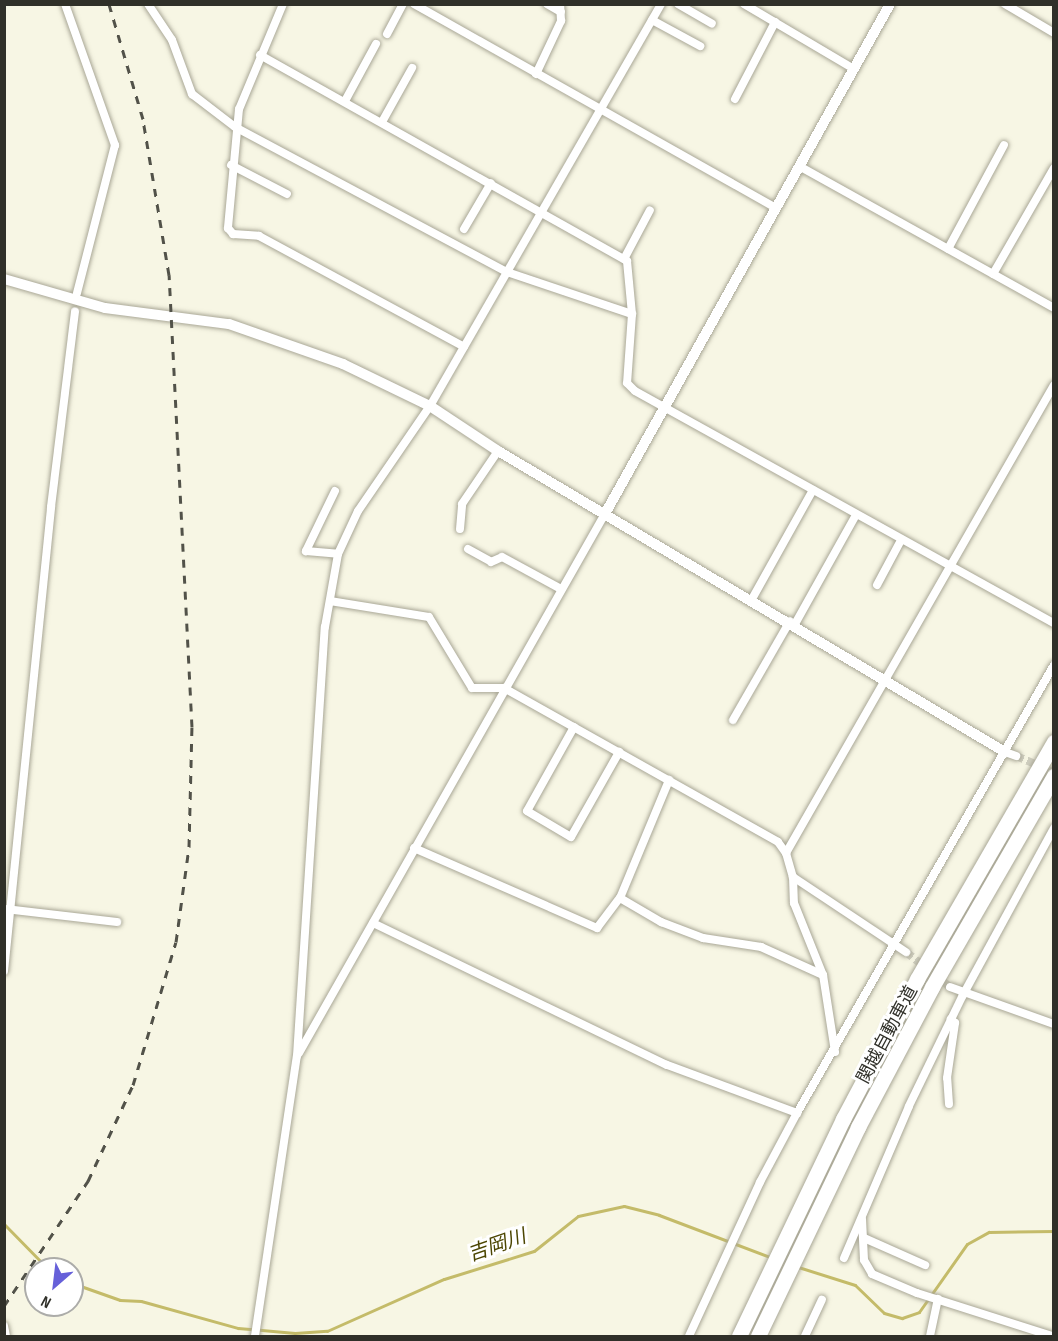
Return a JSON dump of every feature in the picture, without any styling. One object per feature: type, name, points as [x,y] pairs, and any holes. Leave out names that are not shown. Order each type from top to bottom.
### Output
[{"type":"highway","name":"関越自動車道","points":[[739,1336],[793,1220],[917,979],[1053,742]]},
{"type":"highway","name":"関越自動車道","points":[[758,1336],[809,1225],[932,987],[1053,776]]},
{"type":"street","points":[[65,4],[115,145],[77,293]]},
{"type":"street","points":[[148,4],[172,40],[192,94],[235,128],[507,272],[632,314]]},
{"type":"street","points":[[283,4],[260,55],[235,128],[228,228],[233,234],[259,236],[464,347]]},
{"type":"street","points":[[387,34],[403,4]]},
{"type":"street","points":[[414,4],[776,208]]},
{"type":"street","points":[[536,74],[561,8],[547,4]]},
{"type":"street","points":[[255,1336],[297,1056],[330,601],[338,554],[357,511],[430,406],[661,4]]},
{"type":"street","points":[[678,4],[712,24]]},
{"type":"street","points":[[744,4],[854,69]]},
{"type":"street","points":[[297,1056],[606,512],[890,4]]},
{"type":"street","points":[[1005,4],[1053,33]]},
{"type":"street","points":[[652,20],[699,46]]},
{"type":"street","points":[[735,99],[775,22]]},
{"type":"street","points":[[345,101],[376,44]]},
{"type":"street","points":[[260,55],[624,259]]},
{"type":"street","points":[[382,122],[412,68]]},
{"type":"street","points":[[948,249],[1004,145]]},
{"type":"street","points":[[231,165],[287,195]]},
{"type":"street","points":[[799,166],[1053,308]]},
{"type":"street","points":[[993,274],[1053,168]]},
{"type":"street","points":[[464,229],[491,183]]},
{"type":"street","points":[[650,210],[624,259],[632,314],[627,383],[948,567],[1053,622]]},
{"type":"street","points":[[4,279],[105,308],[229,324],[274,337],[430,406],[498,451],[887,678],[949,722],[1016,756]]},
{"type":"street","points":[[4,971],[7,909],[75,310]]},
{"type":"street","points":[[786,853],[1053,386]]},
{"type":"street","points":[[460,529],[462,504],[498,451]]},
{"type":"street","points":[[752,599],[813,490]]},
{"type":"street","points":[[335,491],[306,551],[338,554]]},
{"type":"street","points":[[733,720],[856,515]]},
{"type":"street","points":[[877,585],[901,540]]},
{"type":"street","points":[[468,549],[491,562],[502,557],[561,590]]},
{"type":"street","points":[[330,601],[429,617],[472,688],[504,688],[778,842],[786,853],[793,877],[794,903],[823,975],[835,1052]]},
{"type":"street","points":[[689,1336],[797,1113],[835,1052],[1053,665]]},
{"type":"street","points":[[574,727],[527,812],[571,837],[619,752]]},
{"type":"street","points":[[414,848],[597,928],[620,898],[669,780]]},
{"type":"street","points":[[844,1258],[902,1120],[951,1019],[1053,828]]},
{"type":"street","points":[[793,877],[896,943],[906,952]]},
{"type":"street","points":[[620,898],[661,922],[703,938],[760,947],[823,975]]},
{"type":"street","points":[[7,909],[117,922]]},
{"type":"street","points":[[374,923],[667,1065],[797,1113]]},
{"type":"street","points":[[950,987],[963,995],[1053,1024]]},
{"type":"street","points":[[949,1104],[947,1078],[956,1023],[951,1019]]},
{"type":"street","points":[[862,1218],[866,1267],[873,1274],[917,1293],[1050,1336]]},
{"type":"street","points":[[864,1238],[926,1266]]},
{"type":"street","points":[[930,1336],[938,1299]]},
{"type":"street","points":[[805,1336],[822,1300]]},
{"type":"waterway","name":"吉岡川","points":[[84,1287],[120,1300],[141,1301],[238,1328],[295,1333],[327,1331],[444,1279],[534,1251],[578,1216],[624,1206],[659,1215],[772,1258]]},
{"type":"waterway","name":"吉岡川","points":[[4,1224],[36,1257]]},
{"type":"waterway","name":"吉岡川","points":[[795,1266],[855,1285],[884,1313],[902,1318],[919,1312],[967,1244],[989,1232],[1054,1231]]},
{"type":"tunnel","points":[[1016,756],[1054,772]]},
{"type":"tunnel","points":[[906,952],[950,987]]},
{"type":"railway","points":[[4,1306],[88,1181],[133,1085],[176,942],[189,847],[192,727],[169,275],[143,119],[109,4]]}]
